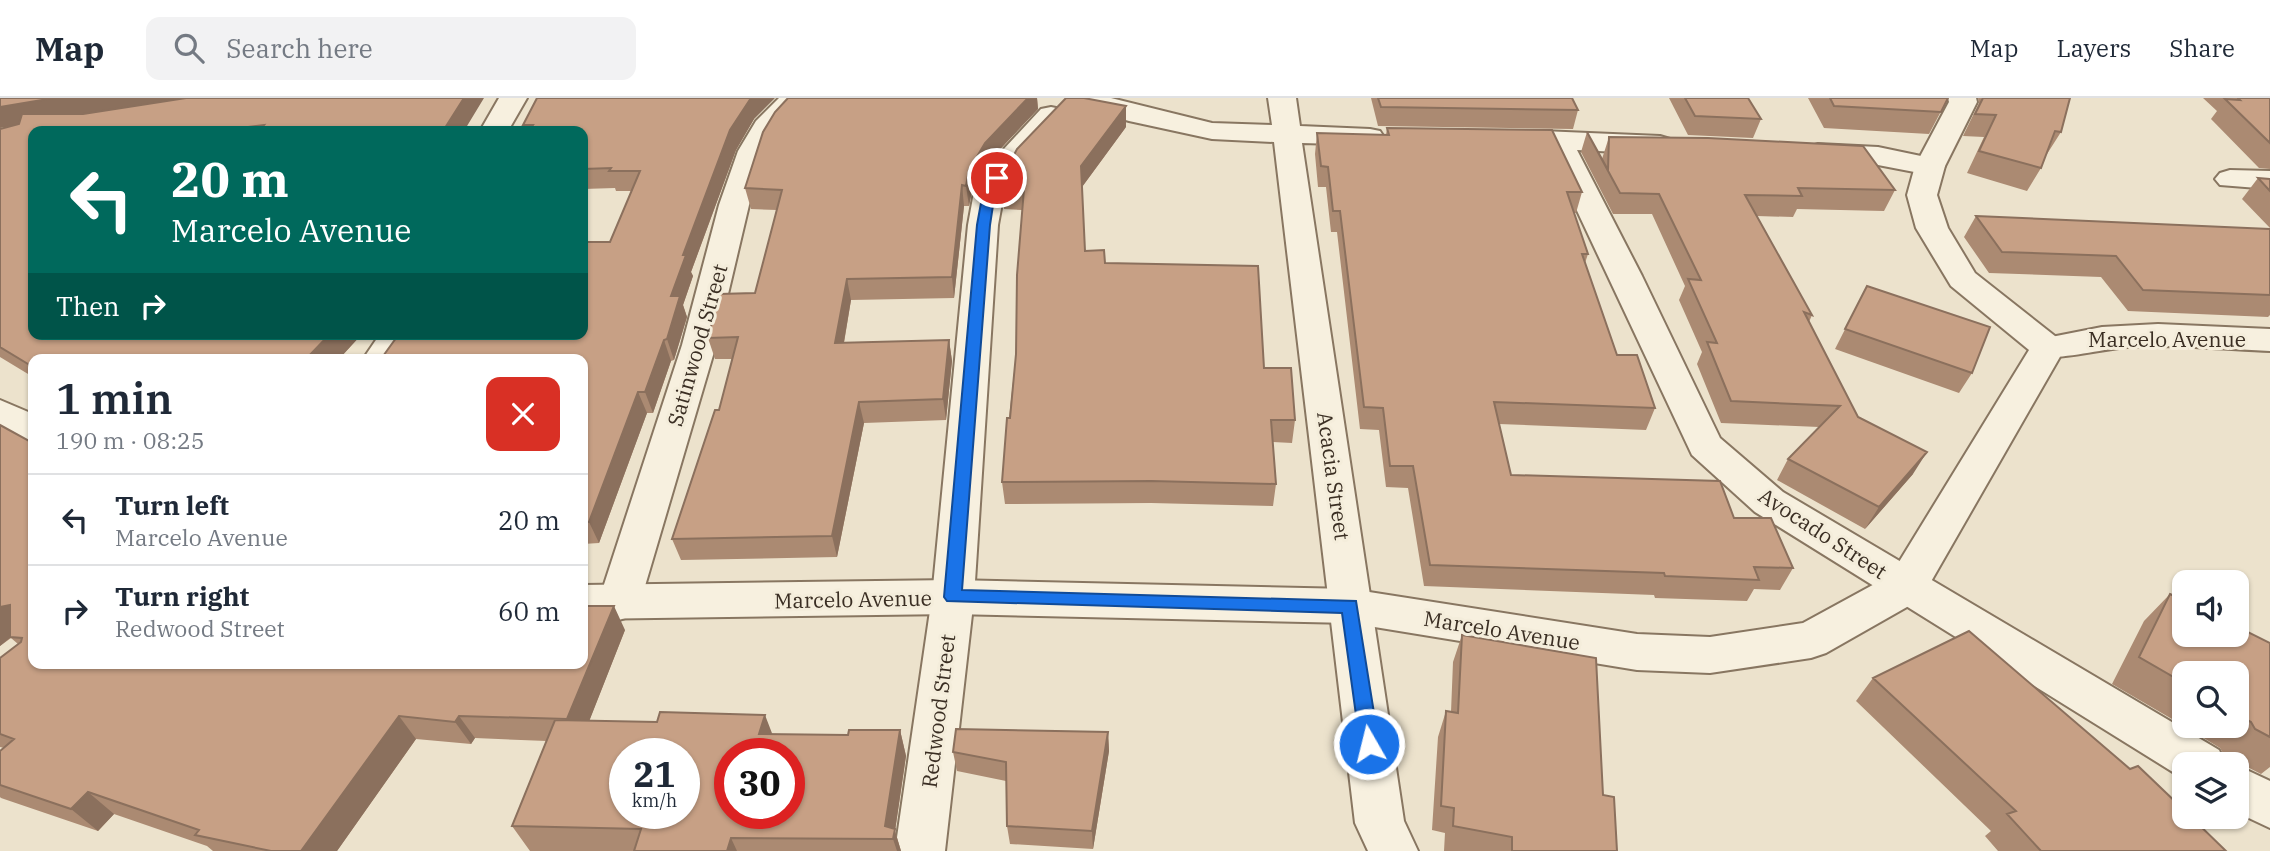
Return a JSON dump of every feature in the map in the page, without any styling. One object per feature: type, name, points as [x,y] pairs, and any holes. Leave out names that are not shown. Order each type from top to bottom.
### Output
[{"type":"street","points":[[497,126],[513,98]]},
{"type":"street","name":"Satinwood Street","points":[[601,603],[699,345],[734,205],[752,151],[766,127],[794,98]]},
{"type":"street","name":"Redwood Street","points":[[920,851],[953,597],[983,225],[989,192],[1004,165],[1067,98]]},
{"type":"street","points":[[1082,98],[1139,115],[1212,131],[1285,116],[1396,137]]},
{"type":"street","points":[[1906,587],[2048,348],[1963,279],[1932,228],[1922,195],[1930,166],[1963,102],[1962,98]]},
{"type":"street","name":"Acacia Street","points":[[1285,116],[1380,823],[1394,851]]},
{"type":"street","points":[[1518,139],[1683,146]]},
{"type":"street","name":"Avocado Street","points":[[1558,140],[1626,276],[1704,446],[1769,502],[2180,752]]},
{"type":"street","points":[[1794,152],[1878,156],[1930,166]]},
{"type":"street","points":[[2230,179],[2270,180]]},
{"type":"street","name":"Marcelo Avenue","points":[[2048,348],[2081,338],[2163,336],[2270,340]]},
{"type":"street","points":[[0,413],[28,427]]},
{"type":"street","name":"Marcelo Avenue","points":[[601,603],[953,597],[1350,606],[1637,652],[1710,655],[1811,640],[1906,587]]},
{"type":"street","points":[[2249,794],[2270,806]]},
{"type":"building","points":[[0,98],[54,98],[0,107]]},
{"type":"building","points":[[186,98],[464,98],[446,126],[28,126],[28,340],[324,340],[311,354],[28,354],[28,364],[0,347],[0,129],[19,124],[22,114],[83,114]]},
{"type":"building","points":[[537,98],[751,98],[730,130],[683,255],[686,255],[671,296],[680,296],[667,339],[664,340],[645,392],[638,392],[589,522],[588,354],[385,354],[395,340],[588,340],[588,242],[610,242],[640,171],[588,169],[588,126],[523,125]]},
{"type":"building","points":[[788,98],[1028,98],[985,143],[969,170],[966,186],[962,185],[952,277],[847,279],[835,343],[949,340],[943,399],[859,402],[832,536],[672,539],[715,410],[719,410],[738,337],[708,338],[719,294],[755,293],[782,190],[745,188],[763,132],[775,112]]},
{"type":"building","points":[[1066,98],[1084,98],[1126,106],[1081,166],[1085,251],[1104,250],[1105,263],[1258,266],[1264,368],[1291,368],[1295,420],[1271,420],[1276,484],[1002,482],[1016,354],[1017,275],[1024,189],[1002,187],[1005,172],[1017,149]]},
{"type":"building","points":[[1378,98],[1572,98],[1578,110],[1381,107]]},
{"type":"building","points":[[1685,98],[1748,98],[1761,119],[1695,116]]},
{"type":"building","points":[[1830,98],[1948,98],[1941,112],[1834,106]]},
{"type":"building","points":[[1983,98],[2070,98],[2061,132],[2055,131],[2041,168],[1979,151],[1996,115],[1975,114]]},
{"type":"building","points":[[2238,98],[2270,98],[2270,143],[2225,99],[2240,100]]},
{"type":"building","points":[[1387,128],[1552,130],[1582,192],[1567,192],[1588,254],[1582,254],[1617,355],[1637,355],[1655,408],[1494,402],[1511,475],[1720,481],[1734,518],[1771,518],[1793,568],[1754,567],[1759,580],[1665,576],[1664,573],[1430,565],[1413,466],[1390,466],[1383,408],[1364,407],[1340,211],[1333,211],[1328,167],[1321,166],[1317,133],[1389,135]]},
{"type":"building","points":[[1587,132],[1608,170],[1609,137],[1708,138],[1863,146],[1895,190],[1798,188],[1802,196],[1745,195],[1812,315],[1804,312],[1858,417],[1927,452],[1879,507],[1788,459],[1840,406],[1731,401],[1707,342],[1717,343],[1688,279],[1701,280],[1659,194],[1620,193]]},
{"type":"building","points":[[2258,178],[2270,179],[2270,191]]},
{"type":"building","points":[[1976,216],[2270,229],[2270,295],[2143,290],[2116,256],[2002,252]]},
{"type":"building","points":[[1867,286],[1990,327],[1972,373],[1845,329]]},
{"type":"building","points":[[0,425],[28,440],[28,669],[588,669],[567,719],[459,716],[455,722],[399,716],[301,851],[271,851],[195,835],[199,830],[88,792],[71,809],[0,785],[0,751],[14,739],[0,734],[0,658],[21,642],[22,638],[10,637],[10,605],[0,607]]},
{"type":"building","points":[[2170,594],[2172,647],[2249,647],[2249,632],[2270,643],[2270,737],[2255,729],[2249,721],[2249,661],[2172,661],[2172,676],[2139,657]]},
{"type":"building","points":[[588,606],[614,606],[588,669]]},
{"type":"building","points":[[1969,631],[2130,769],[2138,766],[2172,799],[2172,829],[2203,829],[2226,851],[2041,851],[2007,814],[2016,811],[1873,678]]},
{"type":"building","points":[[1462,635],[1596,658],[1603,795],[1614,797],[1617,851],[1512,851],[1512,837],[1453,826],[1454,808],[1441,806],[1446,711],[1458,713]]},
{"type":"building","points":[[660,712],[765,715],[759,734],[848,735],[849,730],[900,730],[885,826],[895,829],[893,839],[731,838],[727,851],[634,851],[641,829],[700,829],[700,738],[609,738],[609,828],[512,826],[555,720],[657,722]]},
{"type":"building","points":[[956,729],[1108,732],[1092,831],[1007,826],[1006,762],[953,752]]},
{"type":"route","points":[[997,178],[989,192],[983,225],[953,597],[1350,606],[1369,744]]}]
